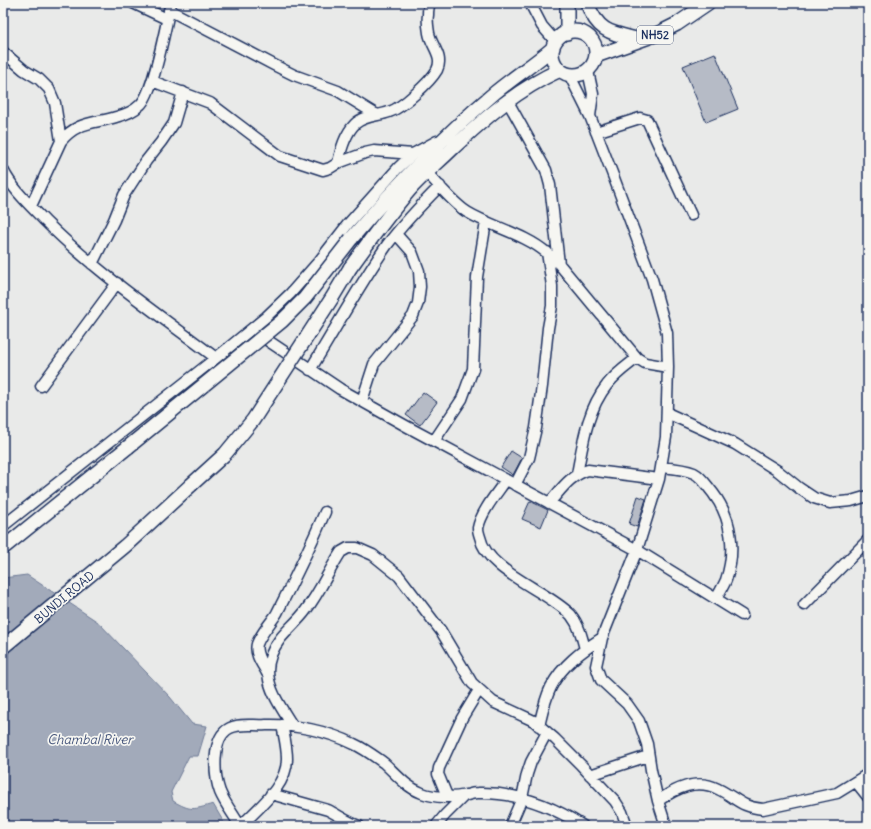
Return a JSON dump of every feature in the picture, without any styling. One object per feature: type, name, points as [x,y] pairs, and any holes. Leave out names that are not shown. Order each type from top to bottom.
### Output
[{"type":"main road","points":[[567,3],[567,33]]},
{"type":"main road","points":[[587,3],[592,15],[602,28],[614,34],[642,40]]},
{"type":"main road","name":"NH52","points":[[596,56],[655,35],[677,24],[708,3]]},
{"type":"main road","points":[[3,548],[282,321],[305,298],[351,239],[410,172],[492,96],[554,45],[562,35],[576,31],[591,39],[596,47],[594,64],[582,74],[575,75],[564,72],[554,60],[554,45]]},
{"type":"main road","name":"BUNDI ROAD","points":[[3,647],[124,546],[225,454],[254,420],[350,268],[375,232],[414,185],[463,139],[508,100],[530,85],[564,72]]},
{"type":"street","points":[[133,3],[169,11],[294,75],[338,91],[377,115]]},
{"type":"street","points":[[338,163],[342,147],[348,134],[356,123],[366,118],[388,113],[399,108],[409,100],[436,72],[439,65],[439,56],[429,34],[428,17],[429,5],[431,3]]},
{"type":"street","points":[[530,3],[554,45]]},
{"type":"street","points":[[31,206],[61,141],[69,132],[78,127],[117,117],[141,105],[148,94],[152,81],[169,11]]},
{"type":"street","points":[[3,52],[24,70],[39,79],[49,89],[55,103],[61,141]]},
{"type":"street","points":[[588,70],[593,94],[590,116]]},
{"type":"street","points":[[564,72],[590,116],[652,279],[667,333],[668,367],[666,437],[659,478],[637,550],[602,638],[596,666],[602,680],[627,704],[639,721],[647,744],[648,756],[658,801],[666,826]]},
{"type":"street","points":[[152,81],[210,103],[280,156],[323,170],[365,152],[374,151],[413,154]]},
{"type":"street","points":[[92,264],[114,220],[124,195],[146,160],[161,142],[174,122],[183,92]]},
{"type":"street","points":[[508,100],[546,170],[550,185],[559,264]]},
{"type":"street","points":[[596,132],[640,118],[647,120],[691,216]]},
{"type":"street","points":[[3,526],[251,330],[290,294],[320,260],[348,224],[398,168],[413,154],[445,138]]},
{"type":"street","points":[[3,170],[17,191],[64,240],[92,264],[216,358]]},
{"type":"street","points":[[427,173],[466,211],[530,242],[547,252],[559,264],[637,358],[645,364],[668,367]]},
{"type":"street","points":[[3,184],[17,191]]},
{"type":"street","points":[[310,370],[368,275],[396,234],[413,213],[440,186]]},
{"type":"street","points":[[434,441],[462,399],[473,369],[477,277],[486,222]]},
{"type":"street","points":[[362,401],[374,364],[413,316],[418,302],[420,287],[419,271],[412,252],[396,234]]},
{"type":"street","points":[[547,252],[552,286],[552,306],[536,428],[529,458],[485,512],[478,528],[481,542],[488,555],[501,567],[559,605],[571,616],[580,631],[585,649]]},
{"type":"street","points":[[41,386],[117,283]]},
{"type":"street","points":[[251,330],[310,370],[362,401],[637,550],[742,616]]},
{"type":"street","points":[[577,474],[586,427],[595,402],[608,384],[637,358]]},
{"type":"street","points":[[667,413],[735,444],[778,471],[814,498],[830,503],[851,501],[868,496]]},
{"type":"street","points":[[661,466],[694,474],[703,481],[715,496],[725,515],[731,534],[731,556],[726,580],[716,599]]},
{"type":"street","points":[[549,503],[569,480],[577,474],[588,470],[659,478]]},
{"type":"street","points":[[292,725],[272,693],[267,672],[257,652],[257,645],[274,617],[308,553],[325,512]]},
{"type":"street","points":[[804,605],[868,540]]},
{"type":"street","points":[[267,672],[271,652],[279,640],[304,614],[313,601],[336,558],[341,552],[348,548],[358,548],[373,555],[399,576],[441,631],[472,683],[494,702],[534,721],[543,729],[615,801],[622,812],[627,826]]},
{"type":"street","points":[[510,826],[522,798],[527,774],[543,729],[544,705],[550,687],[575,656],[602,638]]},
{"type":"street","points":[[447,796],[438,774],[439,768],[462,718],[479,690]]},
{"type":"street","points":[[282,725],[287,759],[285,772],[271,794],[241,826],[221,793],[217,778],[217,747],[220,737],[228,729],[236,726],[282,725],[292,725],[328,734],[352,743],[369,752],[409,786],[422,793],[432,796],[465,796],[477,793],[489,793],[522,798],[552,809],[583,826]]},
{"type":"street","points":[[590,775],[648,756]]},
{"type":"street","points":[[658,801],[670,793],[692,784],[707,785],[718,789],[740,803],[753,808],[763,809],[837,793],[868,774]]},
{"type":"street","points":[[856,782],[868,798]]},
{"type":"street","points":[[271,794],[328,810],[350,823],[359,826]]},
{"type":"street","points":[[438,825],[465,796]]},
{"type":"water","name":"Chambal River","points":[[27,575],[98,622],[170,697],[192,724],[207,726],[198,756],[189,756],[171,792],[173,801],[184,807],[196,808],[213,804],[226,826],[3,826],[3,578]]},
{"type":"building","points":[[715,53],[738,109],[706,122],[683,66]]},
{"type":"building","points":[[423,392],[437,402],[420,425],[406,415]]},
{"type":"building","points":[[511,451],[522,458],[513,475],[501,467]]},
{"type":"building","points":[[638,496],[646,499],[637,527],[629,524]]},
{"type":"building","points":[[530,501],[548,510],[541,527],[522,519]]}]
